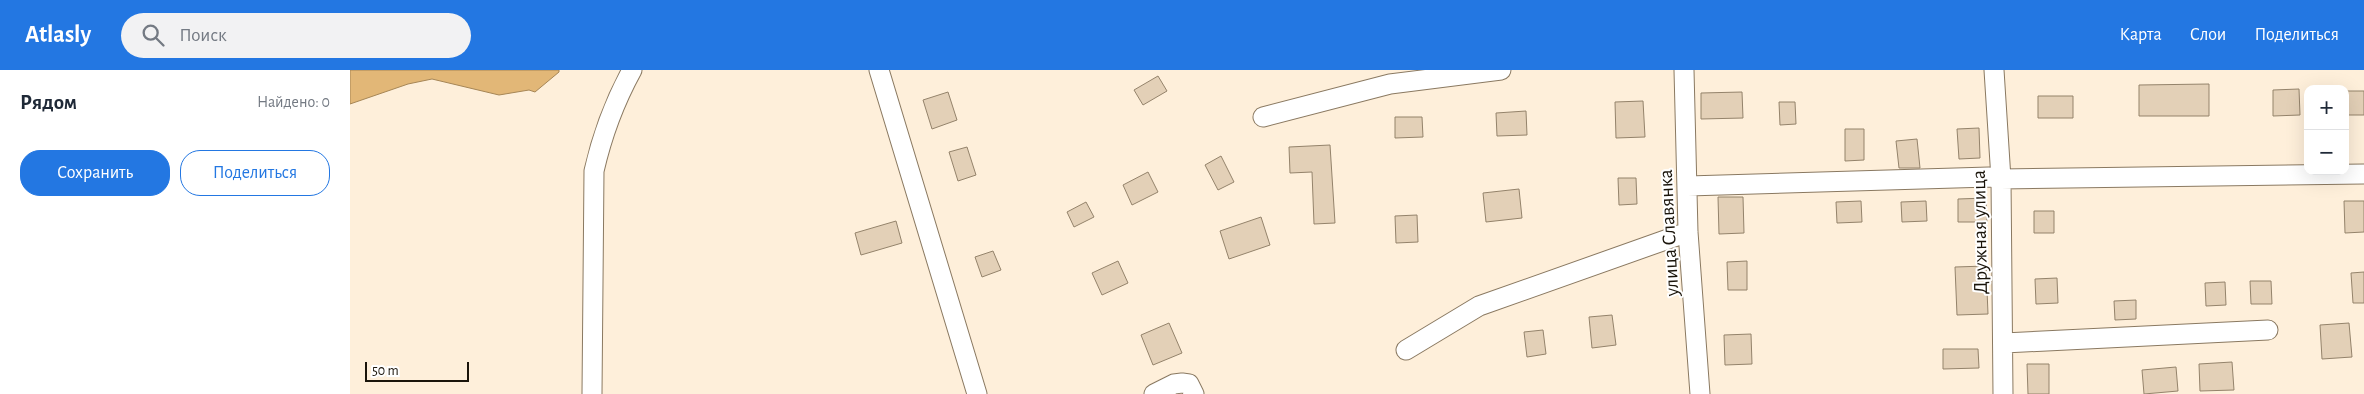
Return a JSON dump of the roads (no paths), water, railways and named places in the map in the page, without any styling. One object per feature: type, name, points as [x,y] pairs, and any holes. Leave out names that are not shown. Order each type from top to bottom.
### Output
[{"type":"street","points":[[592,394],[594,170],[601,142],[623,87],[632,70]]},
{"type":"street","points":[[879,70],[977,394]]},
{"type":"street","points":[[1263,117],[1390,84],[1500,70]]},
{"type":"street","name":"улица Славянка","points":[[1684,70],[1688,232],[1700,394]]},
{"type":"street","name":"Дружная улица","points":[[1994,70],[2001,179],[2004,394]]},
{"type":"street","points":[[1688,186],[1989,177],[2001,179],[2364,174]]},
{"type":"street","points":[[1406,350],[1479,306],[1688,232]]},
{"type":"street","points":[[2004,343],[2268,330]]},
{"type":"street","points":[[1154,394],[1182,383],[1189,384],[1194,394]]}]
